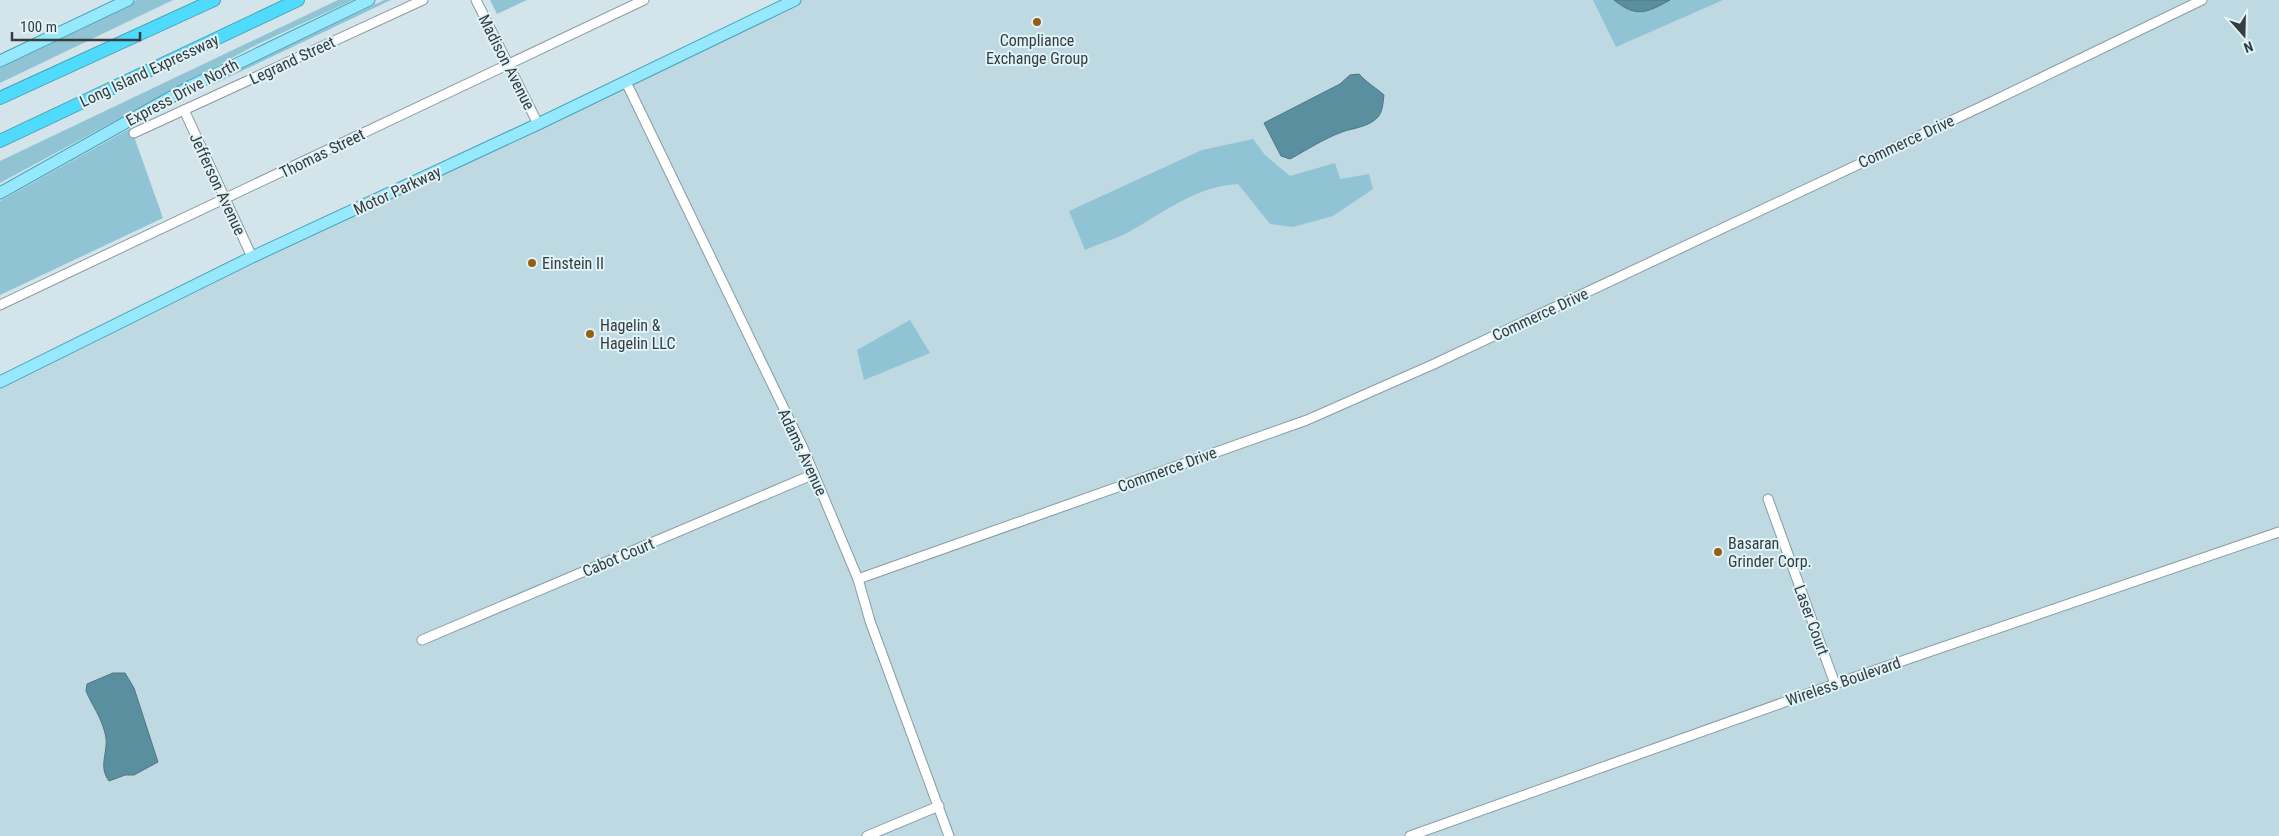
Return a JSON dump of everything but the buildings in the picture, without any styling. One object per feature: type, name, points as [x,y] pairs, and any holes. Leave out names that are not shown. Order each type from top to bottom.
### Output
[{"type":"highway","points":[[0,98],[214,0]]},
{"type":"highway","name":"Long Island Expressway","points":[[0,141],[298,0]]},
{"type":"main road","points":[[0,61],[128,0]]},
{"type":"main road","name":"Express Drive North","points":[[0,193],[191,86],[369,0]]},
{"type":"main road","name":"Motor Parkway","points":[[0,382],[252,257],[538,124],[795,0]]},
{"type":"street","name":"Legrand Street","points":[[134,133],[423,0]]},
{"type":"street","name":"Madison Avenue","points":[[476,0],[538,124]]},
{"type":"street","name":"Thomas Street","points":[[0,305],[226,200],[418,107],[509,66],[644,0]]},
{"type":"street","name":"Commerce Drive","points":[[858,579],[1307,420],[1434,364],[1960,117],[2202,0]]},
{"type":"street","name":"Adams Avenue","points":[[626,82],[814,474],[858,579],[870,621],[950,836]]},
{"type":"street","name":"Jefferson Avenue","points":[[184,110],[252,257]]},
{"type":"street","name":"Cabot Court","points":[[422,640],[814,474]]},
{"type":"street","name":"Laser Court","points":[[1768,499],[1835,684]]},
{"type":"street","name":"Wireless Boulevard","points":[[1410,836],[1835,684],[2279,532]]},
{"type":"street","points":[[867,836],[939,806]]},
{"type":"shaded area","points":[[137,0],[173,0],[0,83],[0,64]]},
{"type":"shaded area","points":[[338,0],[353,0],[252,47],[0,183],[0,161]]},
{"type":"shaded area","points":[[384,0],[391,0],[208,87],[239,69]]},
{"type":"shaded area","points":[[490,0],[527,0],[497,14]]},
{"type":"shaded area","points":[[788,0],[2279,0],[2279,836],[0,836],[0,381]]},
{"type":"shaded area","points":[[1593,0],[1723,0],[1616,47]]},
{"type":"shaded area","points":[[1614,0],[1670,0],[1642,12],[1622,6]]},
{"type":"shaded area","points":[[1359,74],[1384,95],[1380,115],[1366,125],[1328,138],[1290,159],[1281,156],[1264,123],[1340,84],[1350,75]]},
{"type":"shaded area","points":[[131,128],[163,218],[0,295],[0,201]]},
{"type":"shaded area","points":[[1253,139],[1265,155],[1290,176],[1335,163],[1340,179],[1369,174],[1373,189],[1333,216],[1293,227],[1270,224],[1238,184],[1222,186],[1193,195],[1125,234],[1085,250],[1069,211],[1202,150]]},
{"type":"shaded area","points":[[910,320],[930,353],[864,380],[857,350]]},
{"type":"shaded area","points":[[113,673],[125,673],[134,688],[158,762],[134,775],[125,775],[109,781],[104,769],[105,733],[99,716],[86,691],[87,684]]},
{"type":"place","name":"Compliance Exchange Group","points":[[1037,22]]},
{"type":"place","name":"Einstein II","points":[[532,263]]},
{"type":"place","name":"Hagelin & Hagelin LLC","points":[[590,334]]},
{"type":"place","name":"Basaran Grinder Corp.","points":[[1718,552]]}]
